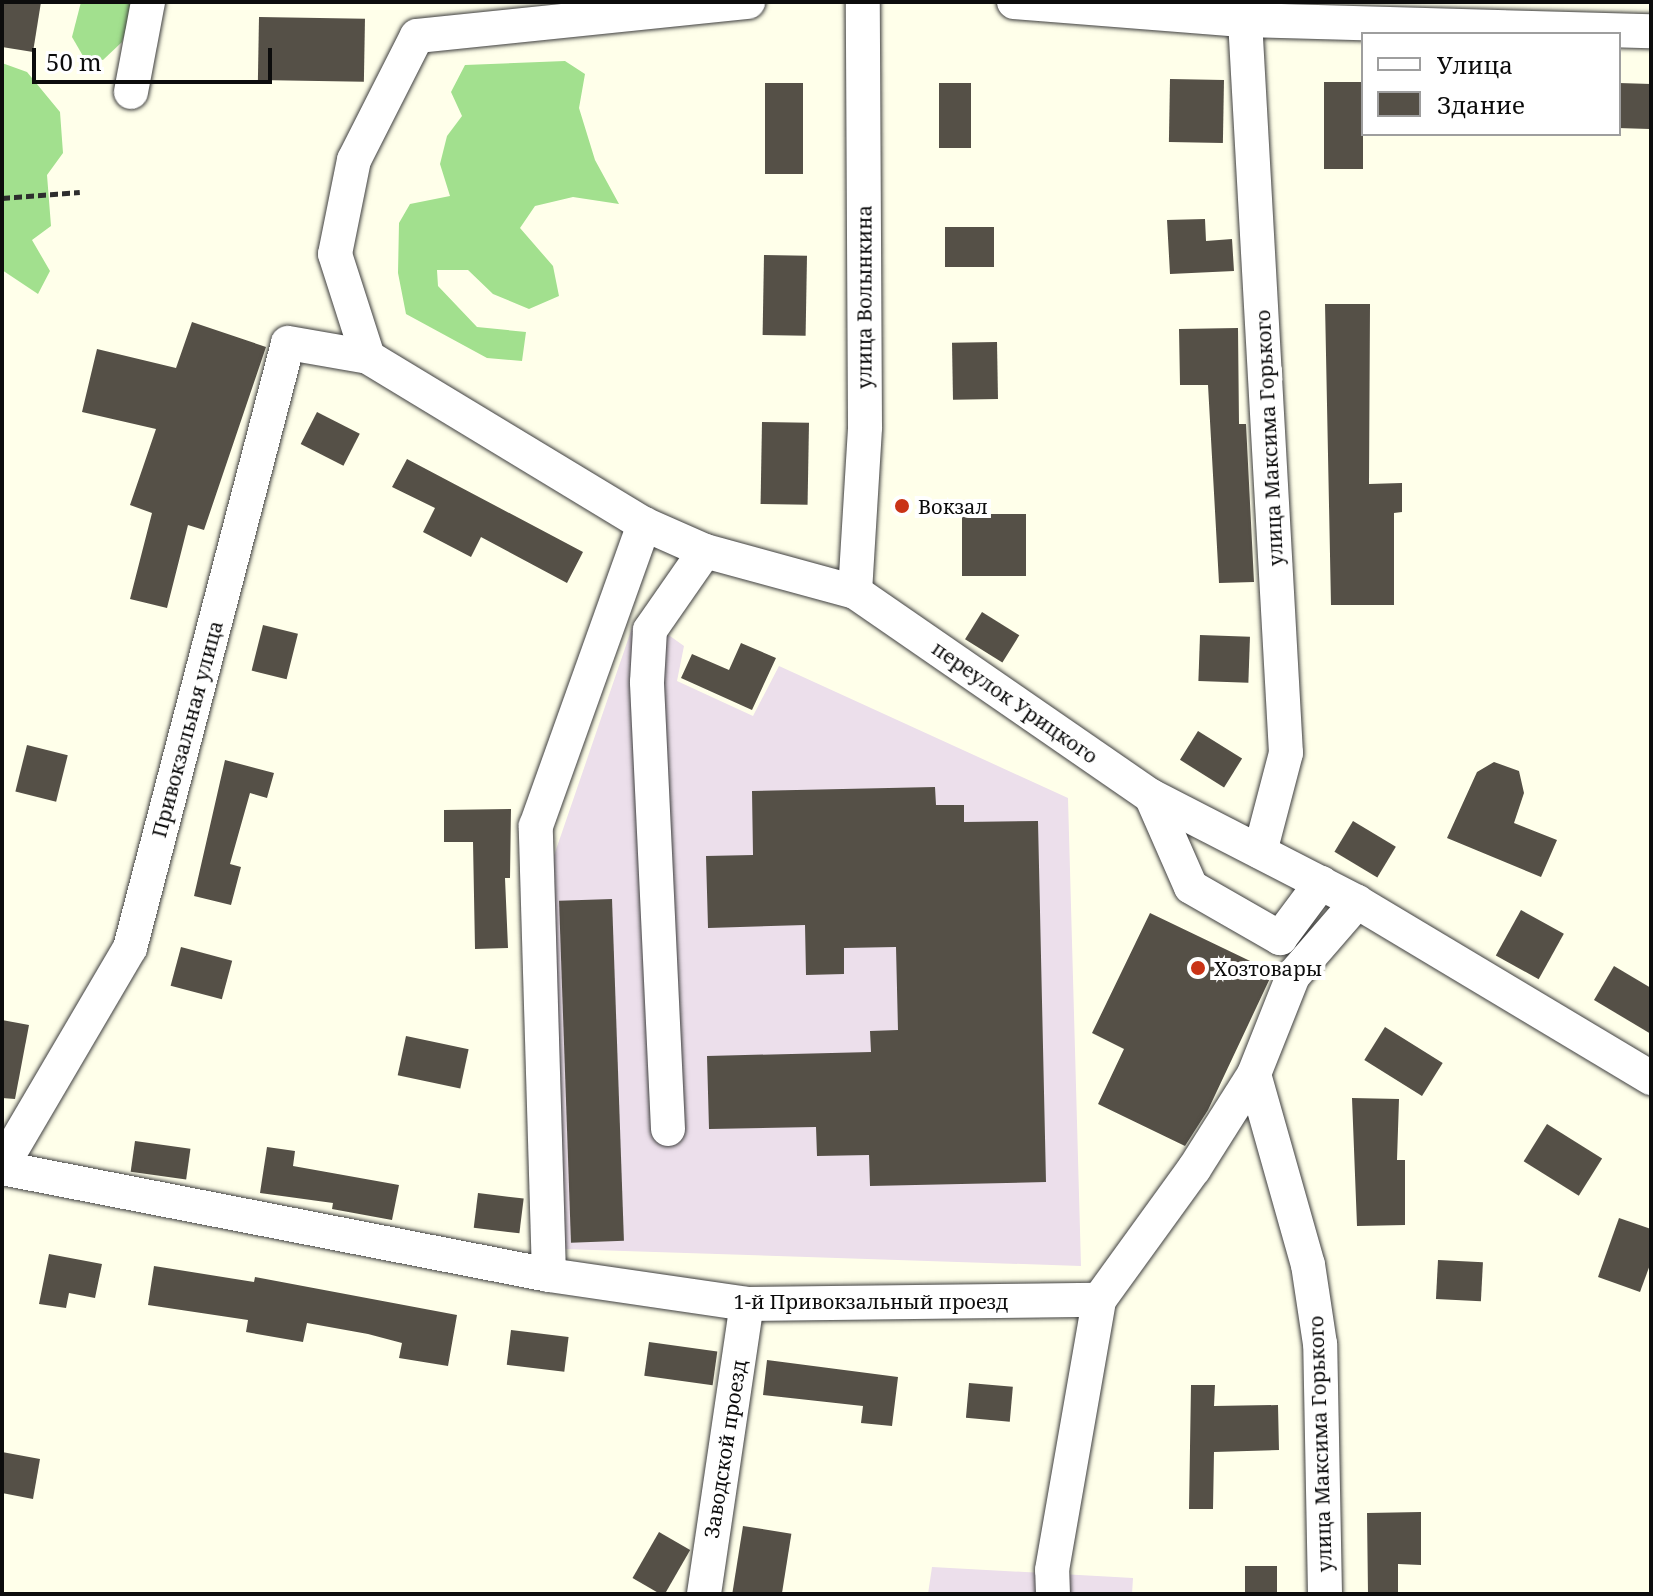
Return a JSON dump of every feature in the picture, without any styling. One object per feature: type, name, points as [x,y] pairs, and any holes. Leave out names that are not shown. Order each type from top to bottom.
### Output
[{"type":"street","points":[[131,92],[148,2]]},
{"type":"street","points":[[368,357],[335,254],[354,160],[417,36],[748,2]]},
{"type":"street","name":"улица Волынкина","points":[[855,592],[865,427],[863,2]]},
{"type":"street","points":[[1014,2],[1245,20],[1651,31]]},
{"type":"street","name":"улица Максима Горького","points":[[1245,20],[1286,753],[1260,852]]},
{"type":"street","name":"Привокзальная улица","points":[[2,1167],[130,948],[288,343],[368,357]]},
{"type":"street","name":"переулок Урицкого","points":[[368,357],[644,524],[705,551],[855,592],[1151,796],[1357,902],[1651,1078]]},
{"type":"street","points":[[549,1275],[536,826],[644,524]]},
{"type":"street","points":[[668,1129],[647,682],[650,630],[705,551]]},
{"type":"street","points":[[1151,796],[1191,887],[1280,938],[1321,883]]},
{"type":"street","points":[[1053,1594],[1052,1570],[1099,1300],[1194,1169],[1254,1074],[1293,976],[1357,902]]},
{"type":"street","name":"улица Максима Горького","points":[[1254,1074],[1308,1265],[1320,1344],[1325,1594]]},
{"type":"street","name":"1-й Привокзальный проезд","points":[[2,1167],[549,1275],[747,1304],[1099,1300]]},
{"type":"street","name":"Заводской проезд","points":[[704,1594],[747,1304]]},
{"type":"path","points":[[2,198],[80,192]]},
{"type":"shaded area","points":[[633,625],[670,636],[684,646],[677,681],[753,716],[779,666],[1068,798],[1081,1266],[562,1249],[547,876]]},
{"type":"shaded area","points":[[932,1567],[1133,1578],[1132,1594],[928,1594]]},
{"type":"green space","points":[[81,2],[135,2],[122,42],[103,60],[83,56],[72,37]]},
{"type":"green space","points":[[565,61],[585,74],[579,108],[595,160],[619,204],[573,197],[535,206],[520,228],[553,266],[559,296],[529,309],[493,294],[468,270],[437,270],[438,286],[477,327],[526,332],[522,361],[487,358],[406,314],[398,273],[399,223],[410,204],[450,196],[440,164],[447,136],[462,116],[451,92],[465,65]]},
{"type":"green space","points":[[2,63],[27,72],[60,112],[63,153],[47,175],[51,226],[32,240],[50,271],[38,294],[2,270]]},
{"type":"building","points":[[2,2],[41,2],[33,52],[2,47]]},
{"type":"building","points":[[259,17],[365,19],[364,82],[258,80]]},
{"type":"building","points":[[1170,79],[1224,80],[1223,143],[1169,142]]},
{"type":"building","points":[[1324,82],[1361,82],[1363,169],[1324,169]]},
{"type":"building","points":[[765,83],[803,83],[803,174],[765,174]]},
{"type":"building","points":[[939,83],[971,83],[971,148],[939,148]]},
{"type":"building","points":[[1621,83],[1651,84],[1649,129],[1621,128]]},
{"type":"building","points":[[1205,219],[1206,241],[1232,239],[1234,271],[1170,274],[1167,220]]},
{"type":"building","points":[[945,227],[994,227],[994,267],[945,267]]},
{"type":"building","points":[[764,255],[807,256],[806,336],[763,335]]},
{"type":"building","points":[[1325,304],[1370,304],[1369,484],[1402,483],[1402,512],[1394,513],[1394,605],[1331,605]]},
{"type":"building","points":[[192,322],[266,347],[204,530],[188,525],[167,608],[130,599],[152,513],[130,505],[156,429],[82,412],[97,349],[176,368]]},
{"type":"building","points":[[1238,328],[1239,424],[1246,424],[1254,582],[1219,583],[1208,385],[1180,385],[1179,329]]},
{"type":"building","points":[[997,342],[998,399],[953,400],[952,343]]},
{"type":"building","points":[[317,412],[360,434],[343,466],[301,444]]},
{"type":"building","points":[[762,422],[809,423],[808,505],[761,504]]},
{"type":"building","points":[[407,459],[583,552],[567,583],[481,537],[471,557],[423,532],[435,508],[392,487]]},
{"type":"building","points":[[962,514],[1026,514],[1026,576],[962,576]]},
{"type":"building","points":[[982,612],[1019,635],[1002,662],[965,639]]},
{"type":"building","points":[[263,625],[298,634],[287,679],[252,671]]},
{"type":"building","points":[[1200,635],[1250,637],[1248,683],[1198,681]]},
{"type":"building","points":[[741,643],[776,658],[752,710],[681,678],[692,654],[729,670]]},
{"type":"building","points":[[1198,731],[1242,759],[1224,787],[1180,760]]},
{"type":"building","points":[[27,745],[68,755],[56,802],[15,792]]},
{"type":"building","points":[[225,760],[274,773],[267,798],[250,793],[230,864],[241,867],[231,905],[194,896]]},
{"type":"building","points":[[1494,762],[1519,771],[1524,793],[1514,823],[1557,840],[1541,877],[1447,838],[1477,772]]},
{"type":"building","points":[[935,787],[936,805],[964,805],[964,822],[1038,821],[1046,1182],[870,1186],[869,1155],[817,1156],[816,1127],[709,1129],[707,1056],[871,1052],[870,1031],[898,1030],[896,947],[844,948],[844,974],[806,975],[805,925],[708,928],[706,856],[753,855],[752,791]]},
{"type":"building","points":[[511,809],[510,878],[505,878],[508,948],[475,949],[473,842],[444,842],[444,810]]},
{"type":"building","points":[[1353,821],[1396,847],[1377,878],[1334,852]]},
{"type":"building","points":[[612,899],[624,1241],[571,1243],[559,901]]},
{"type":"building","points":[[1521,910],[1564,934],[1539,979],[1496,955]]},
{"type":"building","points":[[1150,913],[1273,972],[1208,1110],[1185,1146],[1098,1104],[1124,1049],[1092,1033]]},
{"type":"building","points":[[181,947],[232,961],[222,999],[171,986]]},
{"type":"building","points":[[1614,966],[1651,988],[1651,1034],[1594,1000]]},
{"type":"building","points":[[2,1020],[29,1025],[15,1099],[2,1098]]},
{"type":"building","points":[[1385,1027],[1443,1063],[1422,1096],[1364,1060]]},
{"type":"building","points":[[406,1036],[469,1049],[460,1088],[398,1075]]},
{"type":"building","points":[[1352,1098],[1399,1099],[1397,1160],[1405,1160],[1405,1225],[1357,1226]]},
{"type":"building","points":[[1547,1124],[1602,1158],[1579,1196],[1524,1161]]},
{"type":"building","points":[[135,1141],[190,1149],[186,1179],[131,1172]]},
{"type":"building","points":[[267,1147],[295,1151],[293,1166],[399,1185],[392,1220],[332,1209],[333,1203],[260,1193]]},
{"type":"building","points":[[478,1193],[524,1199],[519,1233],[474,1228]]},
{"type":"building","points":[[1619,1218],[1651,1229],[1651,1262],[1640,1292],[1598,1277]]},
{"type":"building","points":[[49,1254],[102,1264],[95,1298],[69,1293],[66,1308],[39,1304]]},
{"type":"building","points":[[1438,1260],[1483,1262],[1481,1301],[1436,1299]]},
{"type":"building","points":[[154,1266],[254,1282],[255,1277],[457,1315],[448,1366],[399,1358],[402,1343],[368,1334],[307,1323],[303,1342],[246,1332],[248,1320],[148,1305]]},
{"type":"building","points":[[511,1330],[569,1337],[564,1372],[507,1365]]},
{"type":"building","points":[[649,1342],[717,1352],[713,1385],[644,1376]]},
{"type":"building","points":[[767,1360],[898,1377],[892,1426],[861,1423],[863,1406],[763,1395]]},
{"type":"building","points":[[969,1383],[1013,1387],[1010,1422],[966,1418]]},
{"type":"building","points":[[1191,1385],[1215,1385],[1214,1406],[1278,1405],[1279,1450],[1214,1452],[1213,1509],[1189,1509]]},
{"type":"building","points":[[2,1452],[40,1459],[33,1499],[2,1493]]},
{"type":"building","points":[[1421,1512],[1421,1565],[1398,1564],[1398,1594],[1368,1594],[1367,1513]]},
{"type":"building","points":[[743,1526],[791,1534],[782,1594],[733,1592]]},
{"type":"building","points":[[659,1532],[690,1550],[665,1594],[632,1578]]},
{"type":"building","points":[[1245,1566],[1277,1566],[1277,1594],[1245,1594]]},
{"type":"place","name":"Вокзал","points":[[902,506]]},
{"type":"place","name":"Хозтовары","points":[[1198,968]]}]
